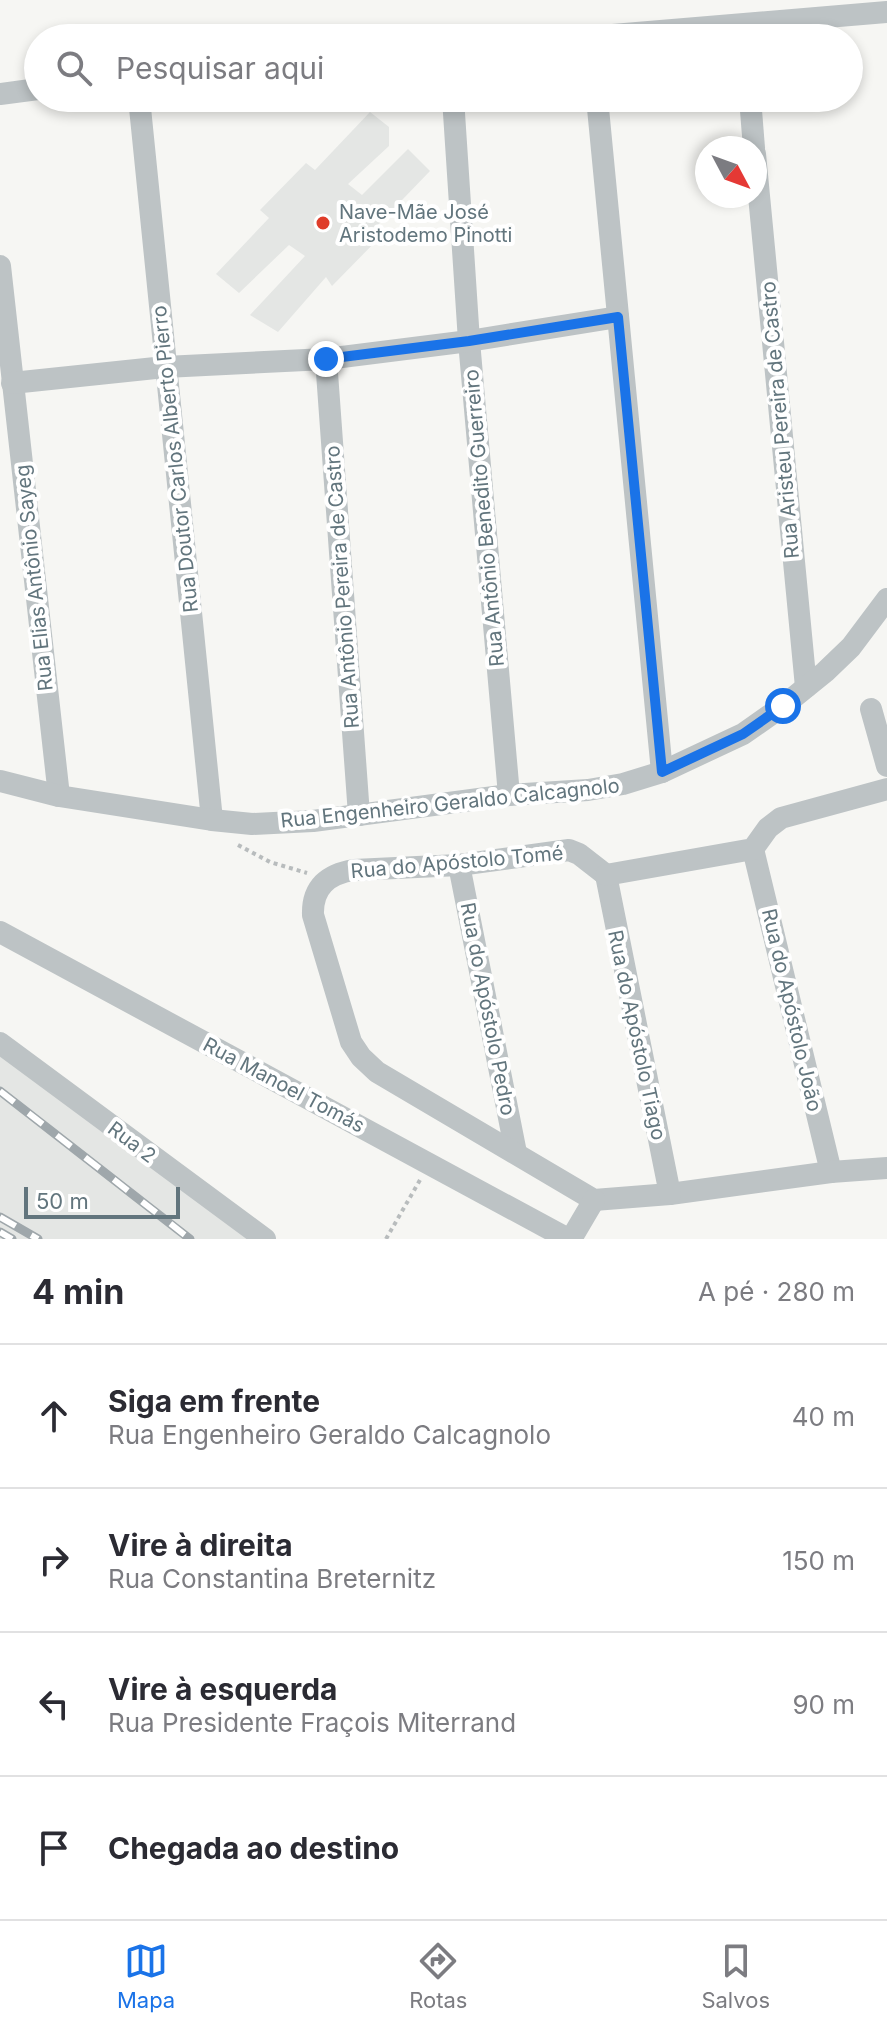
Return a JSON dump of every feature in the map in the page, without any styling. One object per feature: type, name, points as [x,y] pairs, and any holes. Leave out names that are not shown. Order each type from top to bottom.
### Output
[{"type":"street","points":[[796,24],[887,12]]},
{"type":"street","points":[[0,94],[24,91]]},
{"type":"street","name":"Rua Doutor Carlos Alberto Pierro","points":[[140,112],[212,820]]},
{"type":"street","name":"Rua Antônio Benedito Guerreiro","points":[[454,112],[469,341],[509,795]]},
{"type":"street","points":[[598,112],[662,772]]},
{"type":"street","name":"Rua Aristeu Pereira de Castro","points":[[751,112],[754,136]]},
{"type":"street","name":"Rua Aristeu Pereira de Castro","points":[[760,208],[806,687]]},
{"type":"street","name":"Rua Elias Antônio Sayeg","points":[[0,266],[59,796]]},
{"type":"street","points":[[12,383],[165,367],[326,359],[469,341],[618,317]]},
{"type":"street","name":"Rua Antônio Pereira de Castro","points":[[326,359],[359,815]]},
{"type":"street","name":"Rua Engenheiro Geraldo Calcagnolo","points":[[0,781],[59,796],[212,820],[264,823],[623,784],[662,772],[743,734],[783,706],[851,647],[887,599]]},
{"type":"street","points":[[871,709],[887,766]]},
{"type":"street","points":[[606,875],[753,849],[768,828],[781,818],[887,789]]},
{"type":"street","name":"Rua do Apóstolo João","points":[[753,849],[831,1172]]},
{"type":"street","name":"Rua do Apóstolo Tomé","points":[[594,1200],[377,1072],[361,1057],[351,1042],[313,915],[315,895],[324,881],[354,870],[459,865],[569,850],[606,875]]},
{"type":"street","name":"Rua do Apóstolo Pedro","points":[[459,865],[516,1153]]},
{"type":"street","name":"Rua do Apóstolo Tiago","points":[[606,875],[670,1194]]},
{"type":"street","name":"Rua Manoel Tomás","points":[[0,932],[570,1239]]},
{"type":"street","name":"Rua 2","points":[[0,1043],[265,1239]]},
{"type":"street","points":[[570,1239],[594,1200],[887,1168]]},
{"type":"path","points":[[237,844],[270,862],[324,881]]},
{"type":"path","points":[[386,1239],[429,1164]]},
{"type":"shaded area","name":"Nave-Mãe José Aristodemo Pinotti","points":[[370,112],[389,127],[389,146],[348,184],[362,195],[408,149],[430,171],[376,227],[382,235],[332,286],[326,277],[278,332],[250,315],[305,256],[289,245],[239,293],[216,274],[269,218],[260,210],[306,163],[315,170]]},
{"type":"shaded area","points":[[0,1056],[249,1239],[0,1239]]},
{"type":"railway","points":[[0,1091],[190,1239]]},
{"type":"railway","points":[[0,1217],[38,1239]]},
{"type":"railway","points":[[0,1232],[12,1239]]},
{"type":"place","name":"Nave-Mãe José Aristodemo Pinotti","points":[[323,223]]},
{"type":"route","points":[[326,359],[469,341],[618,317],[662,772],[743,734],[783,706]]}]
